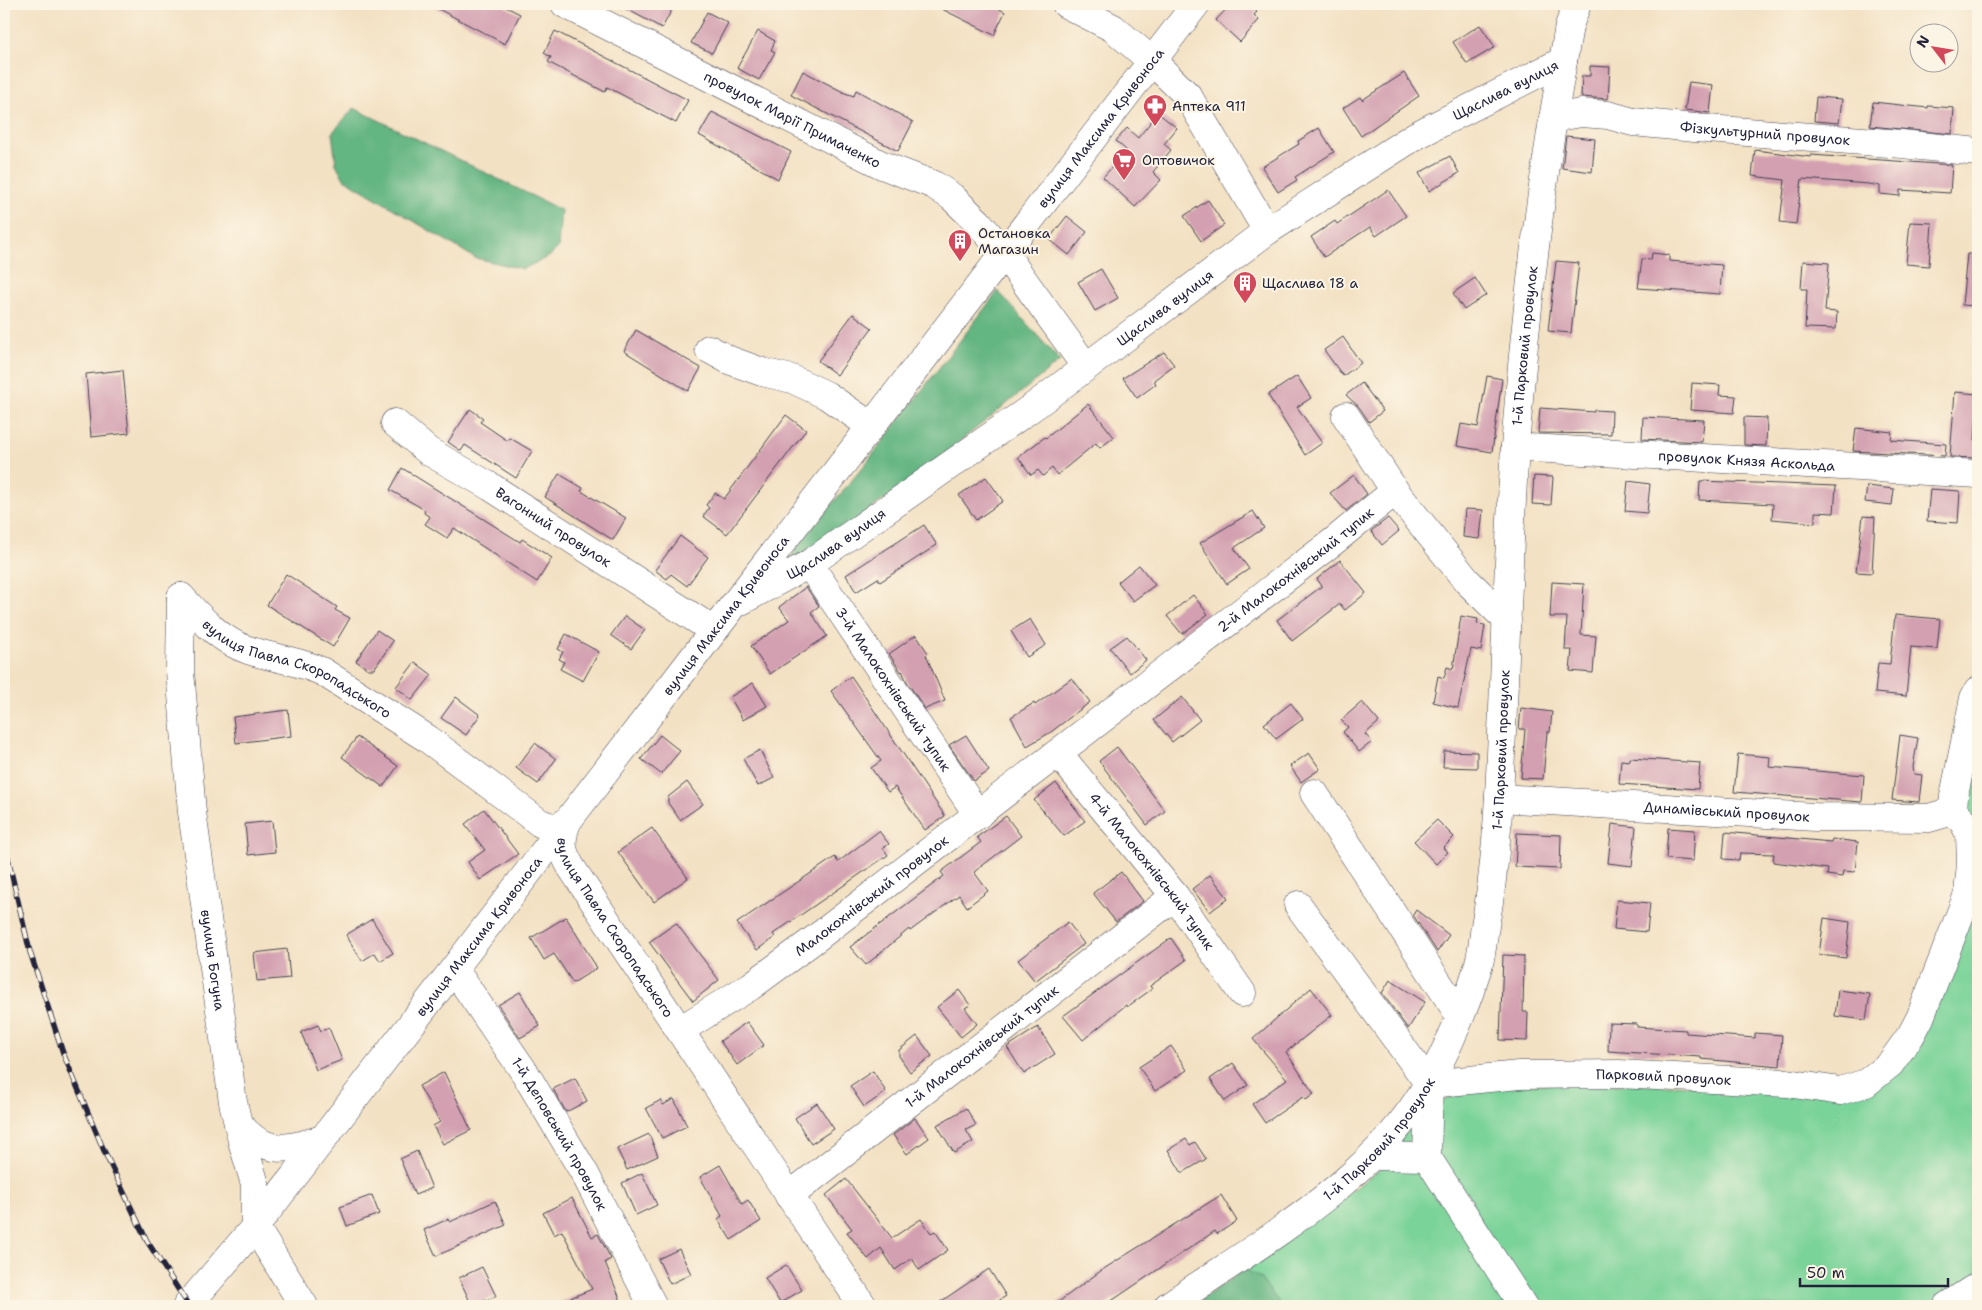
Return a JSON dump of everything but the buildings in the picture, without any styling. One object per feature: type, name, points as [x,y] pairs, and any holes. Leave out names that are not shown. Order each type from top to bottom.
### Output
[{"type":"street","name":"провулок Марії Примаченко","points":[[565,4],[882,165],[934,185],[952,197],[978,222],[1004,254],[1086,367]]},
{"type":"street","points":[[1066,4],[1113,28],[1152,60],[1188,96],[1267,231]]},
{"type":"street","name":"вулиця Максима Кривоноса","points":[[187,1306],[254,1227],[323,1139],[566,825],[604,771],[1196,4]]},
{"type":"street","name":"Щаслива вулиця","points":[[731,606],[808,564],[1037,404],[1267,231],[1414,136],[1563,61],[1569,26],[1577,4]]},
{"type":"street","name":"1-й Парковий провулок","points":[[1168,1306],[1308,1210],[1350,1177],[1390,1138],[1429,1084],[1460,1016],[1479,964],[1491,894],[1499,798],[1515,448],[1531,282],[1553,118],[1563,61]]},
{"type":"street","name":"Фізкультурний провулок","points":[[1553,118],[1581,113],[1608,115],[1633,122],[1686,128],[1978,152]]},
{"type":"street","points":[[709,348],[728,360],[762,372],[792,379],[826,395],[870,426]]},
{"type":"street","points":[[1346,416],[1395,491],[1467,581],[1507,620]]},
{"type":"street","name":"Вагонний провулок","points":[[395,423],[428,451],[491,487],[713,630]]},
{"type":"street","name":"провулок Князя Аскольда","points":[[1515,448],[1978,474]]},
{"type":"street","name":"2-й Малокохнівський тупик","points":[[1058,753],[1334,541],[1395,491]]},
{"type":"street","name":"3-й Малокохнівський тупик","points":[[808,564],[978,815]]},
{"type":"street","name":"вулиця Павла Скоропадського","points":[[181,598],[230,642],[247,650],[307,665],[323,672],[421,735],[540,823],[551,827],[566,825],[561,839],[562,851],[862,1306]]},
{"type":"street","name":"вулиця Богуна","points":[[181,598],[180,671],[192,812],[238,1123],[255,1184],[254,1227]]},
{"type":"street","points":[[1953,811],[1958,774],[1974,698],[1978,691]]},
{"type":"street","name":"Малокохнівський провулок","points":[[680,1030],[751,986],[1058,753]]},
{"type":"street","name":"4-й Малокохнівський тупик","points":[[1058,753],[1175,896],[1242,993]]},
{"type":"street","points":[[1314,793],[1460,1016]]},
{"type":"street","name":"Динамівський провулок","points":[[1499,798],[1815,817],[1928,818],[1953,811]]},
{"type":"street","name":"Парковий провулок","points":[[1429,1084],[1519,1075],[1619,1074],[1787,1083],[1840,1091],[1866,1083],[1890,1064],[1920,1018],[1968,894],[1971,864],[1970,834],[1962,820],[1953,811]]},
{"type":"street","name":"1-й Малокохнівський тупик","points":[[789,1196],[1175,896]]},
{"type":"street","points":[[1298,905],[1429,1084],[1427,1157],[1523,1306]]},
{"type":"street","name":"1-й Деповський провулок","points":[[454,969],[525,1073],[580,1166],[653,1306]]},
{"type":"street","points":[[238,1123],[252,1139],[269,1148],[298,1146],[323,1139]]},
{"type":"street","points":[[252,1173],[255,1161],[269,1148]]},
{"type":"street","points":[[1372,1156],[1427,1157]]},
{"type":"street","points":[[254,1227],[304,1306]]},
{"type":"street","points":[[1948,1306],[1978,1286]]},
{"type":"green space","points":[[354,108],[561,210],[558,248],[550,256],[523,269],[475,258],[344,179],[336,164],[332,133]]},
{"type":"green space","points":[[998,291],[1060,361],[917,476],[797,562],[790,560],[798,545],[867,462]]},
{"type":"green space","points":[[1978,724],[1978,838],[1966,806]]},
{"type":"green space","points":[[1978,883],[1978,1306],[1728,1306],[1707,1301],[1678,1306],[1282,1306],[1245,1269],[1382,1168],[1416,1117],[1444,1099],[1503,1084],[1876,1087]]},
{"type":"green space","points":[[1245,1269],[1260,1278],[1282,1306],[1198,1306],[1202,1299]]},
{"type":"railway","points":[[4,842],[30,952],[63,1053],[105,1153],[147,1241],[189,1306]]},
{"type":"place","name":"Аптека 911","points":[[1155,127]]},
{"type":"place","name":"Оптовичок","points":[[1124,181]]},
{"type":"place","name":"Остановка Магазин","points":[[960,262]]},
{"type":"place","name":"Щаслива 18 а","points":[[1245,304]]}]
